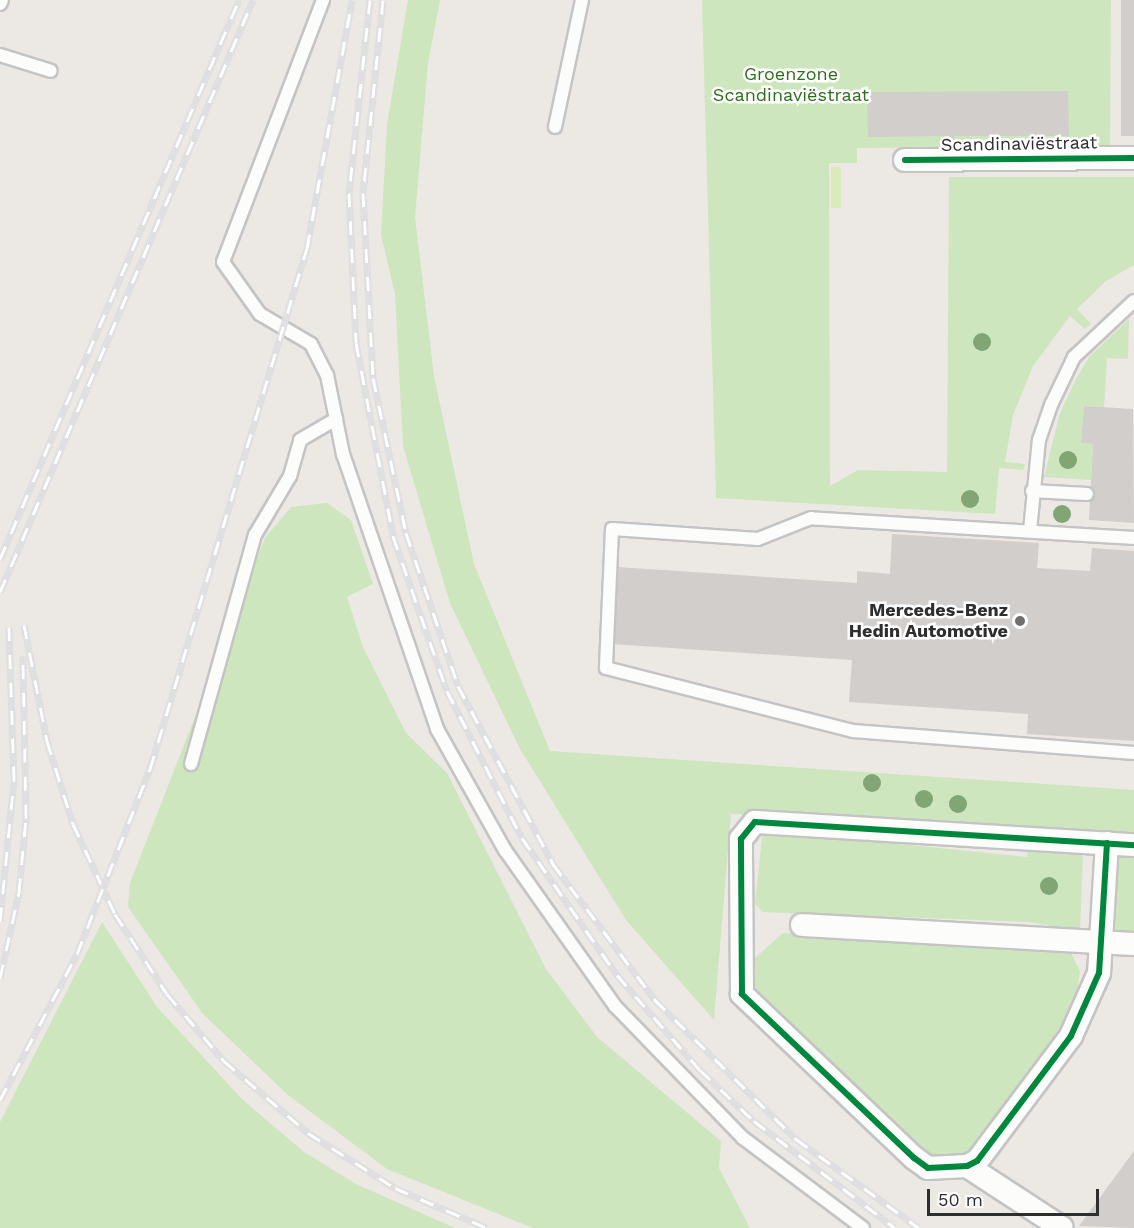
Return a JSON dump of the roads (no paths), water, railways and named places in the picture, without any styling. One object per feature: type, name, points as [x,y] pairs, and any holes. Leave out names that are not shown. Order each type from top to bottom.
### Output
[{"type":"street","name":"Scandinaviëstraat","points":[[905,160],[1134,158]]},
{"type":"street","points":[[1107,843],[1099,973],[1071,1036],[977,1161],[967,1166],[928,1168],[914,1158],[742,994],[741,839],[755,822],[1134,844]]},
{"type":"street","points":[[802,925],[1134,944]]},
{"type":"street","points":[[967,1166],[1062,1228]]},
{"type":"lane","points":[[0,4],[2,0]]},
{"type":"lane","points":[[322,0],[223,262],[260,314],[311,344],[327,375],[336,419],[437,729],[505,850],[615,1006],[743,1138],[863,1228]]},
{"type":"lane","points":[[555,127],[582,0]]},
{"type":"lane","points":[[0,55],[51,71]]},
{"type":"lane","points":[[1030,531],[1032,490],[1039,440],[1074,357],[1134,301]]},
{"type":"lane","points":[[191,764],[255,535],[290,476],[300,440],[336,419]]},
{"type":"lane","points":[[1032,490],[1088,494]]},
{"type":"lane","points":[[1134,538],[811,518],[758,539],[612,529],[606,668],[853,731],[1134,753]]},
{"type":"railway","points":[[0,559],[239,0]]},
{"type":"railway","points":[[0,592],[253,0]]},
{"type":"railway","points":[[0,1100],[77,954],[150,769],[307,248],[352,0]]},
{"type":"railway","points":[[370,0],[349,193],[356,343],[393,536],[447,691],[522,838],[617,975],[700,1070],[754,1121],[895,1228]]},
{"type":"railway","points":[[383,0],[363,193],[373,378],[406,533],[458,686],[553,864],[655,1000],[796,1139],[919,1228]]},
{"type":"railway","points":[[24,625],[47,741],[73,824],[115,914],[167,994],[224,1061],[308,1133],[395,1188],[487,1228]]},
{"type":"railway","points":[[0,921],[14,780],[9,627]]},
{"type":"railway","points":[[0,978],[19,892],[26,818],[23,656]]},
{"type":"place","name":"Mercedes-Benz Hedin Automotive","points":[[1020,621]]},
{"type":"park label","name":"Groenzone Scandinaviëstraat","points":[[791,85]]}]
